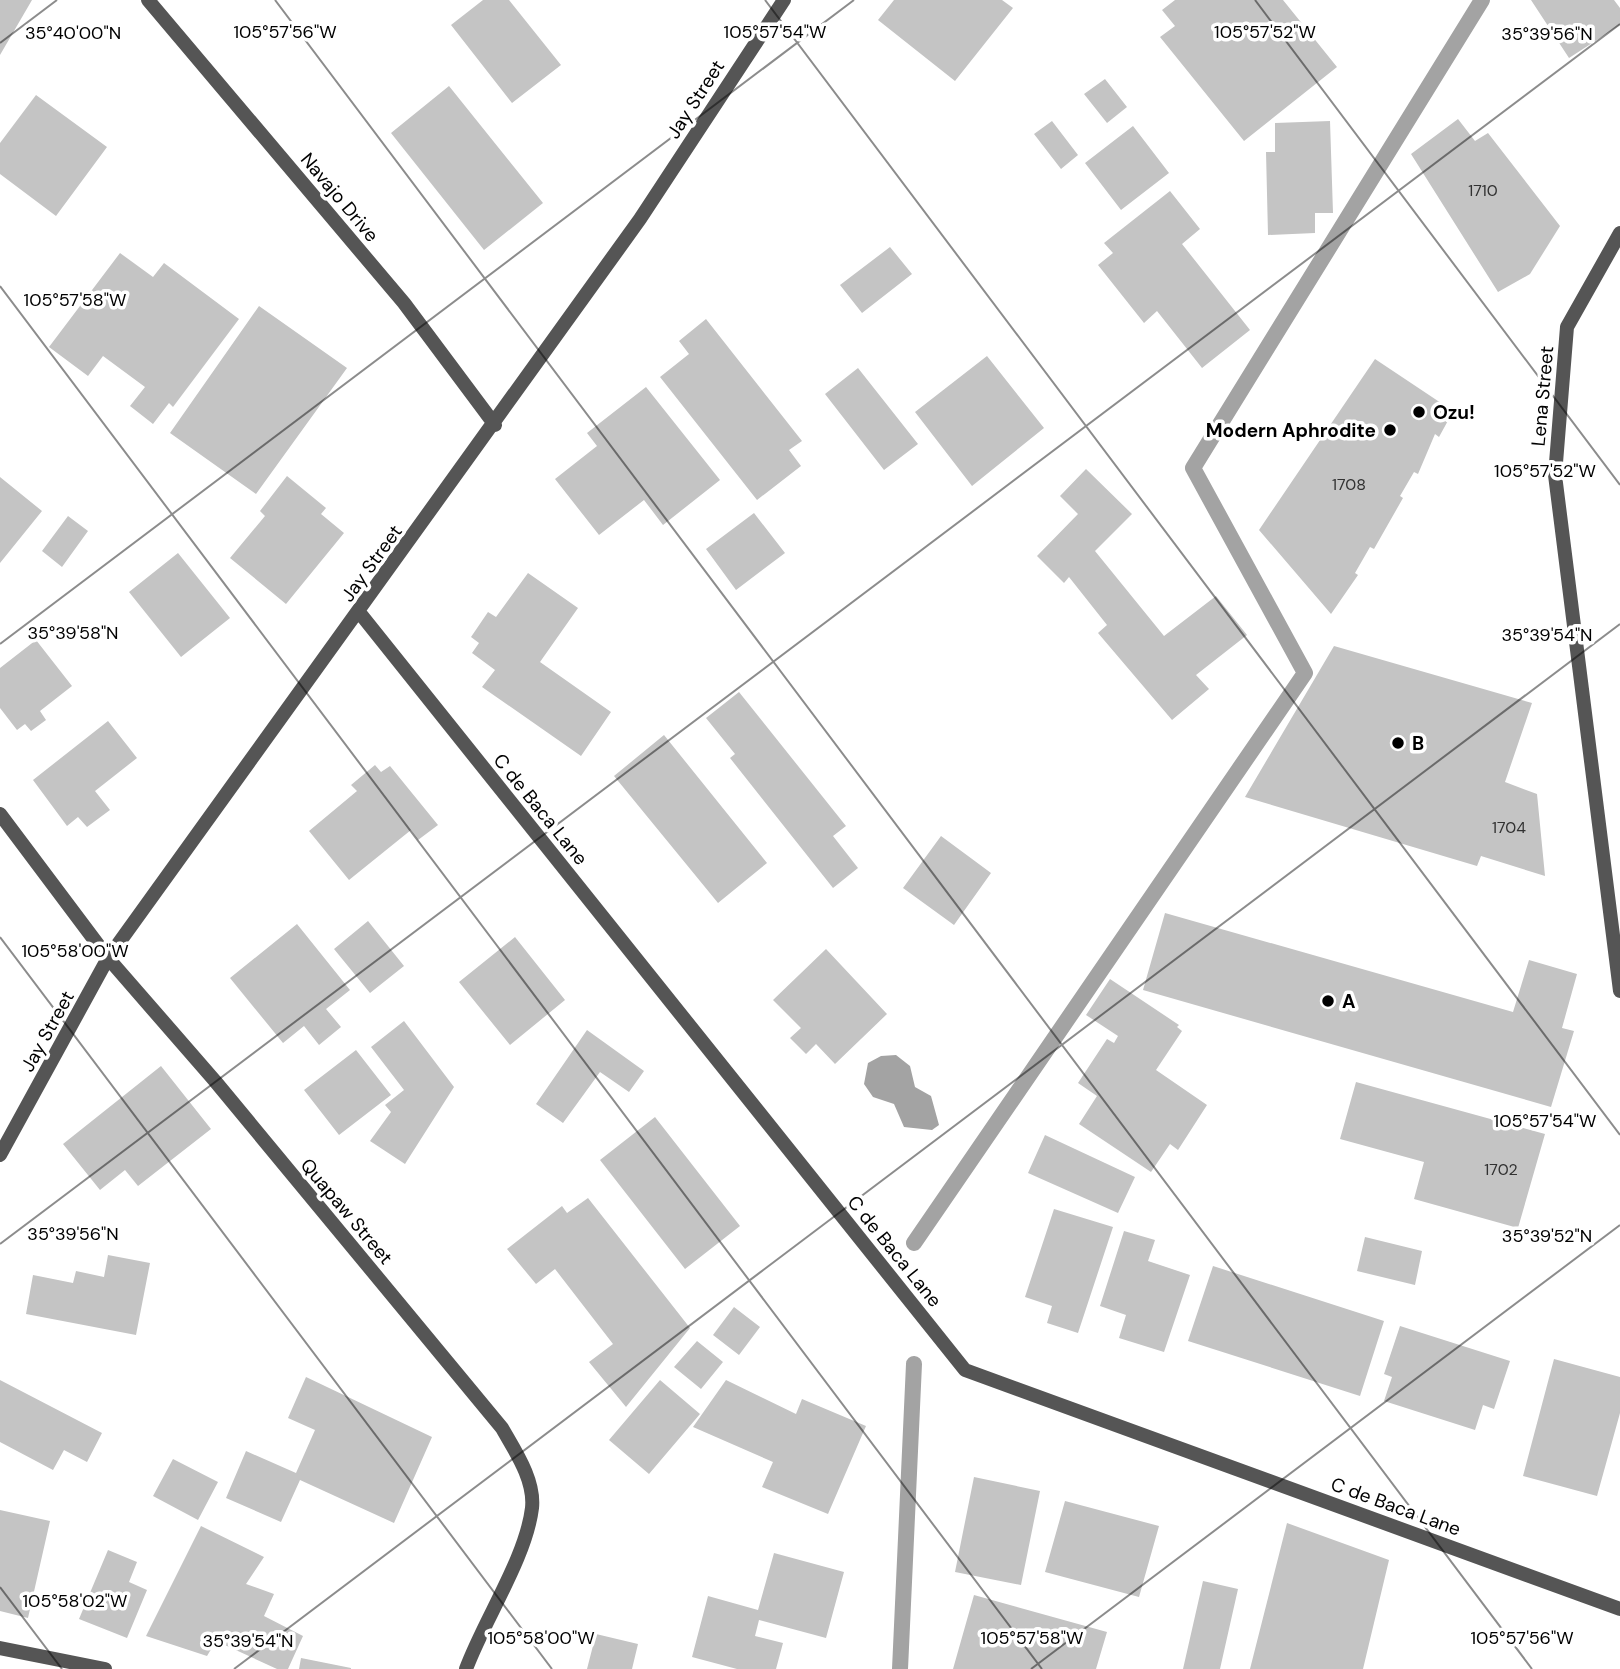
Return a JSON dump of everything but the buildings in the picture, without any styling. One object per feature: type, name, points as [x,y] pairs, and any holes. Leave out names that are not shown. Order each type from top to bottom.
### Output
[{"type":"street","name":"Navajo Drive","points":[[148,0],[404,303],[495,425]]},
{"type":"street","name":"Jay Street","points":[[0,1155],[108,958],[495,425],[591,283],[640,219],[784,0]]},
{"type":"street","name":"Lena Street","points":[[1620,233],[1567,327],[1555,475],[1620,991]]},
{"type":"street","name":"C de Baca Lane","points":[[359,612],[965,1370],[1620,1609]]},
{"type":"street","name":"Quapaw Street","points":[[0,814],[108,958],[215,1081],[493,1418],[524,1466],[533,1507],[520,1552],[480,1633],[466,1669]]},
{"type":"street","points":[[0,1648],[105,1669]]},
{"type":"shaded area","points":[[896,1055],[910,1066],[915,1087],[931,1096],[939,1125],[932,1130],[904,1127],[894,1104],[873,1097],[864,1084],[868,1063],[881,1056]]},
{"type":"waterway","points":[[914,1243],[1305,673],[1193,468],[1482,0]]},
{"type":"waterway","points":[[900,1669],[914,1364]]},
{"type":"place","name":"Ozu!","points":[[1419,412]]},
{"type":"place","name":"Modern Aphrodite","points":[[1390,430]]},
{"type":"place","name":"B","points":[[1398,743]]},
{"type":"place","name":"A","points":[[1328,1001]]}]
